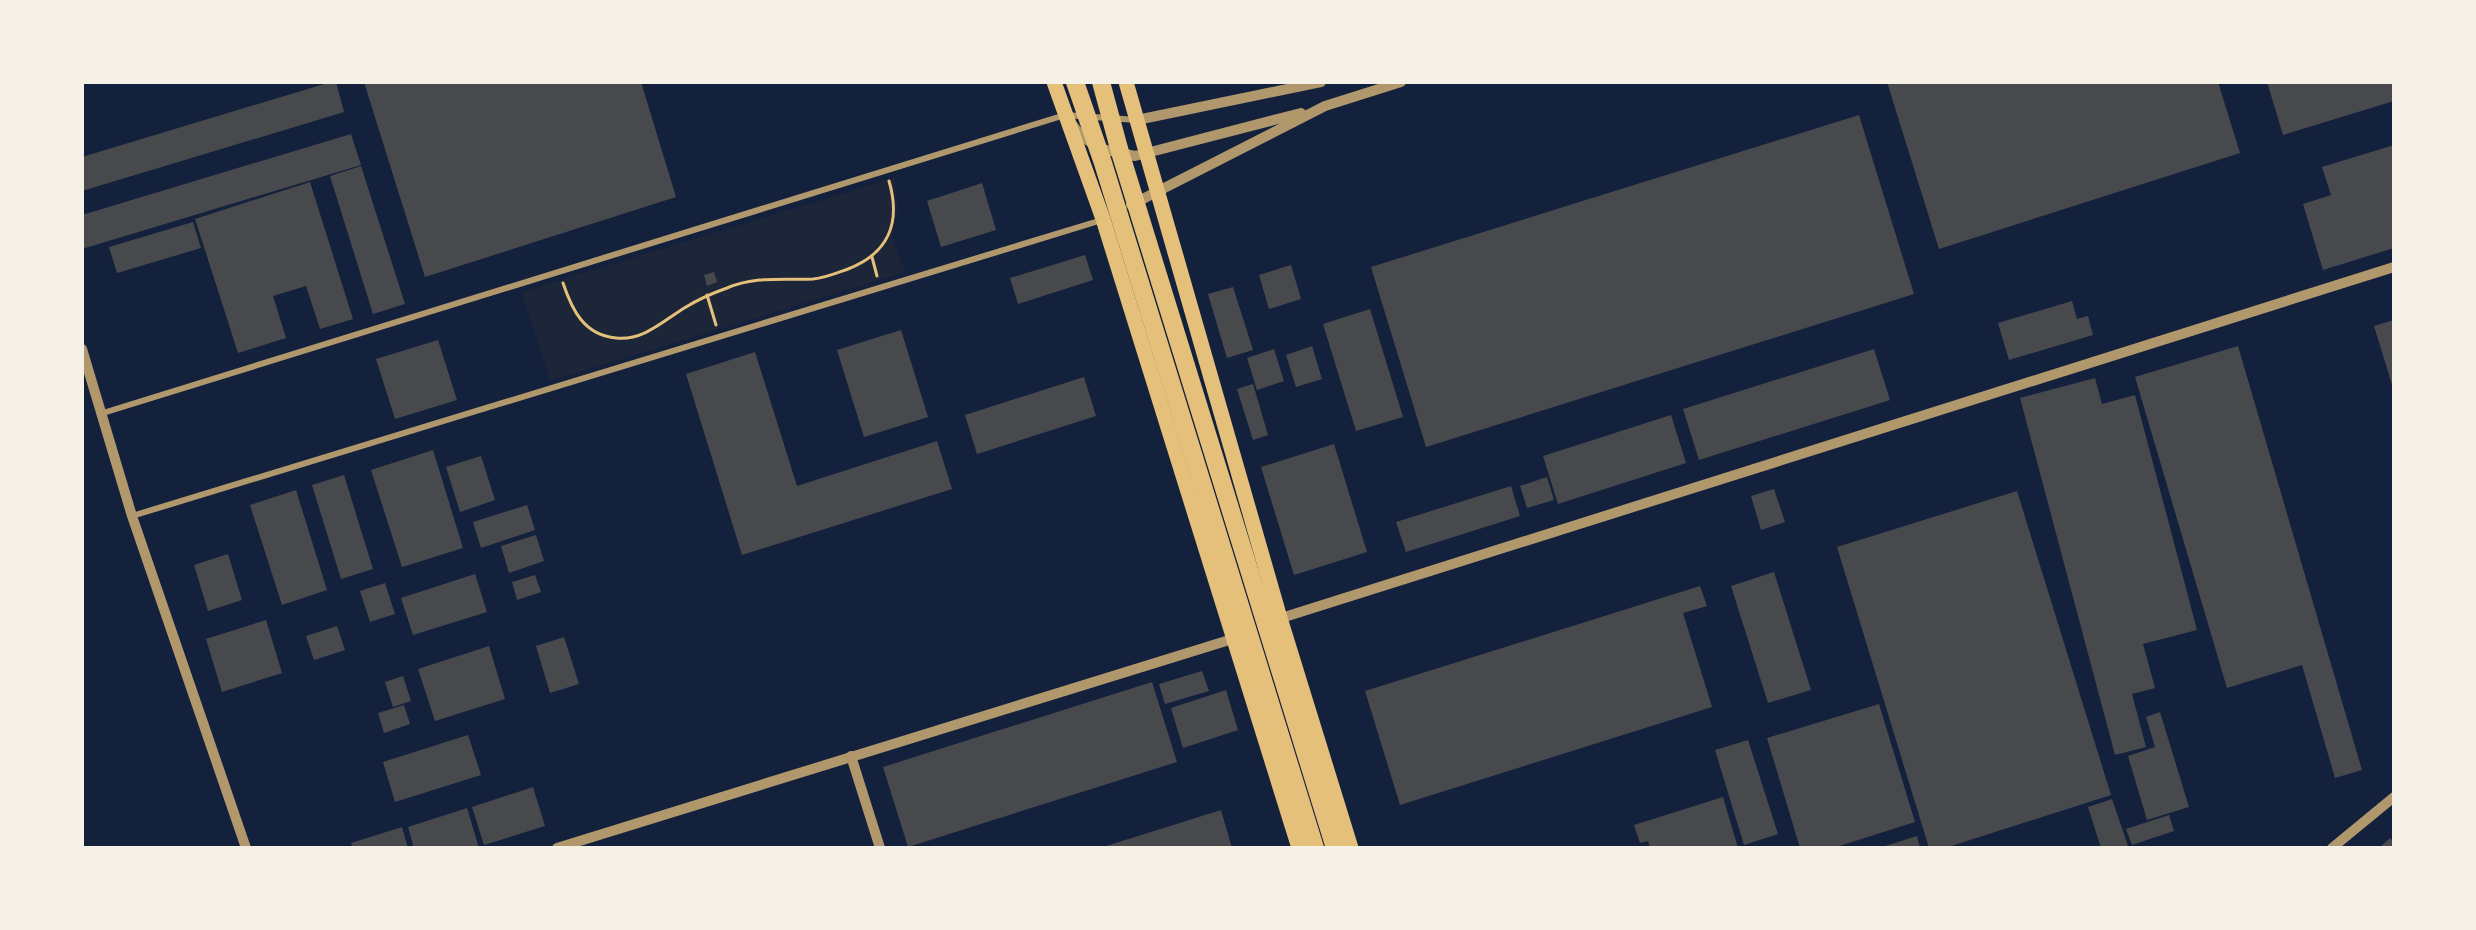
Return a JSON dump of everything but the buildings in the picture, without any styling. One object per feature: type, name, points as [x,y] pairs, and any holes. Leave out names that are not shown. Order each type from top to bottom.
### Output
[{"type":"highway","points":[[1075,82],[1107,174],[1315,848]]},
{"type":"highway","points":[[1101,82],[1335,848]]},
{"type":"main road","points":[[1054,82],[1103,219],[1299,848]]},
{"type":"main road","points":[[1126,82],[1280,618],[1351,848]]},
{"type":"street","points":[[102,413],[1065,115],[1137,120],[1322,82]]},
{"type":"street","points":[[1065,115],[1082,136],[1101,149],[1125,155],[1147,154],[1325,106],[1401,82]]},
{"type":"street","points":[[132,516],[1103,219],[1325,106]]},
{"type":"street","points":[[557,848],[1235,639],[1280,618],[2394,267]]},
{"type":"street","points":[[82,350],[132,516],[246,848]]},
{"type":"street","points":[[851,756],[880,848]]},
{"type":"street","points":[[2332,848],[2394,797]]},
{"type":"path","points":[[560,272],[575,313],[592,330],[614,338],[637,337],[707,295],[756,279],[815,279],[864,263],[872,257],[887,238],[894,217],[893,195],[885,171]]},
{"type":"path","points":[[872,257],[876,274]]},
{"type":"path","points":[[707,295],[713,315]]},
{"type":"shaded area","points":[[894,178],[898,207],[892,234],[905,272],[550,381],[522,292]]}]
